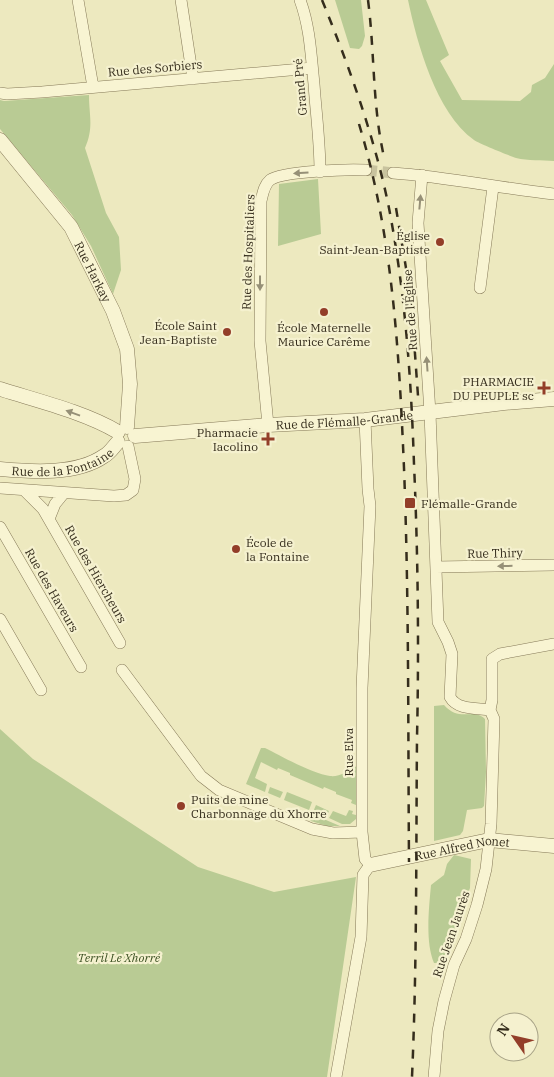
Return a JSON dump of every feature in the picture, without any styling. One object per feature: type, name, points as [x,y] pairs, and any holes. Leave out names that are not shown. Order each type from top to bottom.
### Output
[{"type":"street","points":[[78,0],[94,87]]},
{"type":"street","points":[[181,0],[193,79]]},
{"type":"street","name":"Grand Pré","points":[[300,0],[308,31],[319,142],[320,172]]},
{"type":"street","name":"Rue des Sorbiers","points":[[0,93],[16,94],[312,68]]},
{"type":"street","name":"Rue Harkay","points":[[0,140],[71,227],[114,311],[127,349],[130,384],[125,436]]},
{"type":"street","name":"Rue des Hospitaliers","points":[[268,425],[260,341],[261,201],[263,191],[269,180],[282,175],[366,170]]},
{"type":"street","points":[[393,173],[422,175],[494,187],[554,194]]},
{"type":"street","name":"Rue de l'Église","points":[[422,175],[418,223],[430,413]]},
{"type":"street","points":[[480,288],[494,187]]},
{"type":"street","name":"Rue de Flémalle-Grande","points":[[0,389],[107,426],[125,436],[365,420],[494,404],[554,399]]},
{"type":"street","points":[[430,413],[438,622],[452,654],[450,697],[453,703],[458,706],[490,710]]},
{"type":"street","name":"Rue Elva","points":[[365,420],[370,506],[362,688],[362,832],[365,858],[370,864]]},
{"type":"street","points":[[0,497],[5,488],[114,496],[126,495],[133,490],[135,479],[125,436]]},
{"type":"street","name":"Rue de la Fontaine","points":[[0,469],[32,472],[77,468],[105,456],[125,436]]},
{"type":"street","name":"Rue des Hiercheurs","points":[[24,490],[39,504],[49,519],[120,643]]},
{"type":"street","name":"Rue des Hiercheurs","points":[[49,519],[55,504],[64,493]]},
{"type":"street","name":"Rue des Haveurs","points":[[0,526],[81,667]]},
{"type":"street","name":"Rue Thiry","points":[[436,567],[554,565]]},
{"type":"street","points":[[0,619],[41,690]]},
{"type":"street","name":"Rue Jean Jaurès","points":[[434,1077],[438,1030],[444,1001],[454,965],[466,939],[477,905],[486,869],[491,824],[494,719],[490,710],[492,700],[492,659],[500,654],[554,644]]},
{"type":"street","points":[[122,670],[201,776],[212,785],[228,794],[312,828],[333,833],[362,832]]},
{"type":"street","name":"Rue Alfred Nonet","points":[[370,864],[489,840],[554,846]]},
{"type":"street","points":[[336,1077],[361,937],[363,875],[370,864]]},
{"type":"green space","points":[[335,0],[361,0],[365,36],[359,49],[350,48]]},
{"type":"green space","points":[[408,0],[426,0],[449,55],[440,61],[462,100],[520,101],[531,92],[532,85],[545,78],[554,64],[554,161],[516,158],[477,142],[461,128],[449,113],[430,76]]},
{"type":"green space","points":[[89,95],[90,128],[85,148],[106,213],[119,237],[121,270],[113,294],[91,246],[72,215],[0,129],[0,100]]},
{"type":"green space","points":[[318,179],[321,234],[278,246],[279,184]]},
{"type":"green space","points":[[444,705],[455,713],[476,714],[485,719],[486,772],[484,806],[467,810],[463,831],[460,835],[434,841],[434,706]]},
{"type":"green space","name":"Terril Le Xhorré","points":[[0,729],[33,759],[198,867],[274,892],[356,877],[327,1077],[0,1077]]},
{"type":"green space","points":[[261,748],[265,748],[323,775],[340,775],[354,766],[356,767],[356,805],[351,803],[352,800],[336,794],[336,792],[324,787],[323,789],[261,762],[255,778],[267,784],[265,792],[246,784]]},
{"type":"green space","points":[[270,787],[283,792],[280,798],[268,793]]},
{"type":"green space","points":[[287,792],[312,802],[309,810],[284,800]]},
{"type":"green space","points":[[316,805],[329,811],[326,817],[313,812]]},
{"type":"green space","points":[[349,810],[353,811],[352,814],[356,815],[356,819],[350,824],[342,824],[329,818],[333,811],[346,816]]},
{"type":"green space","points":[[312,814],[340,826],[327,826],[311,821]]},
{"type":"green space","points":[[454,855],[471,859],[470,888],[442,963],[434,963],[429,945],[431,885],[444,875],[447,864]]},
{"type":"tunnel","points":[[366,170],[393,173]]},
{"type":"railway","points":[[322,0],[359,100],[382,177],[399,268],[409,365],[418,601],[416,950],[412,1077]]},
{"type":"railway","points":[[368,0],[378,121],[385,161]]},
{"type":"railway","points":[[359,124],[380,209],[387,251],[400,381],[407,566],[409,862]]},
{"type":"railway","points":[[396,208],[411,298],[418,396]]},
{"type":"place","name":"Église Saint-Jean-Baptiste","points":[[440,242]]},
{"type":"place","name":"École Maternelle Maurice Carême","points":[[324,312]]},
{"type":"place","name":"École Saint Jean-Baptiste","points":[[227,332]]},
{"type":"place","name":"PHARMACIE DU PEUPLE sc","points":[[544,388]]},
{"type":"place","name":"Pharmacie Iacolino","points":[[268,439]]},
{"type":"place","name":"Flémalle-Grande","points":[[410,503]]},
{"type":"place","name":"École de la Fontaine","points":[[236,549]]},
{"type":"place","name":"Puits de mine Charbonnage du Xhorre","points":[[181,806]]}]
